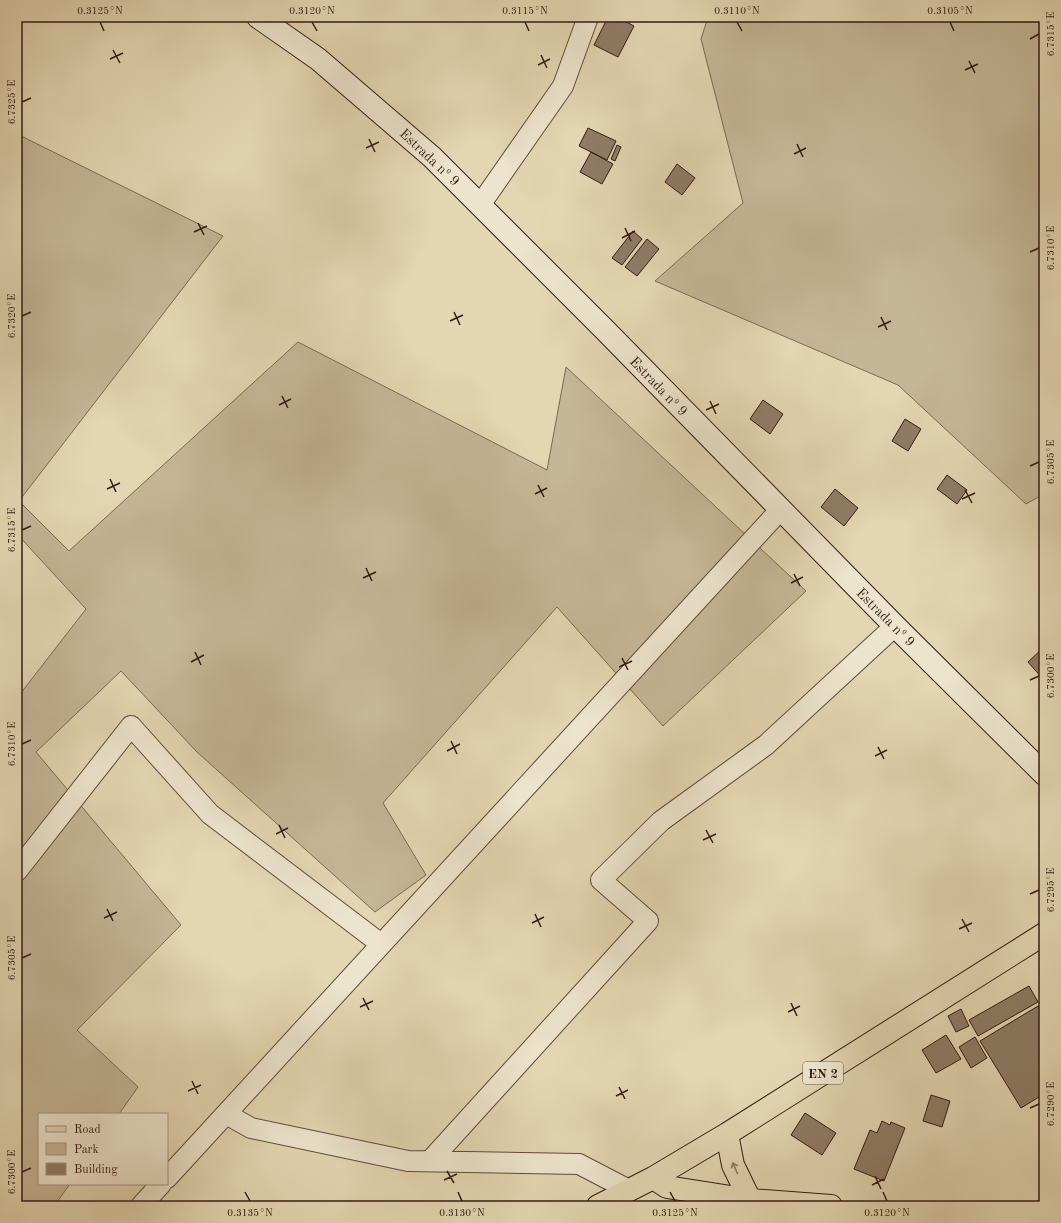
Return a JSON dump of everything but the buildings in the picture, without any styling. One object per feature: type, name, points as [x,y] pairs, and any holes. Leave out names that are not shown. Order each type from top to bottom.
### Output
[{"type":"main road","name":"Estrada nº 9","points":[[258,17],[318,59],[432,157],[605,330],[895,626],[1044,774]]},
{"type":"main road","name":"EN 2","points":[[598,1206],[653,1178],[727,1134],[1044,934]]},
{"type":"main road","points":[[727,1134],[733,1165],[750,1200]]},
{"type":"main road","points":[[653,1178],[667,1187],[750,1200],[831,1206]]},
{"type":"street","points":[[480,205],[563,86],[588,17]]},
{"type":"street","points":[[168,1177],[780,510]]},
{"type":"street","points":[[430,1161],[648,920],[601,880],[661,821],[766,745],[895,626]]},
{"type":"street","points":[[17,871],[131,726],[210,814],[381,944]]},
{"type":"street","points":[[226,1114],[251,1128],[408,1160],[579,1164],[629,1190]]},
{"type":"street","points":[[141,1206],[160,1185]]},
{"type":"green space","points":[[708,17],[1044,17],[1044,494],[1026,504],[898,385],[655,281],[743,203],[701,39]]},
{"type":"green space","points":[[17,134],[223,236],[19,501],[69,551],[298,342],[547,470],[566,367],[806,591],[663,726],[557,607],[383,803],[426,875],[375,912],[197,752],[121,671],[36,752],[181,925],[77,1030],[138,1087],[120,1113],[38,1113],[38,1185],[69,1185],[54,1206],[17,1206],[17,698],[86,609],[17,534]]}]
